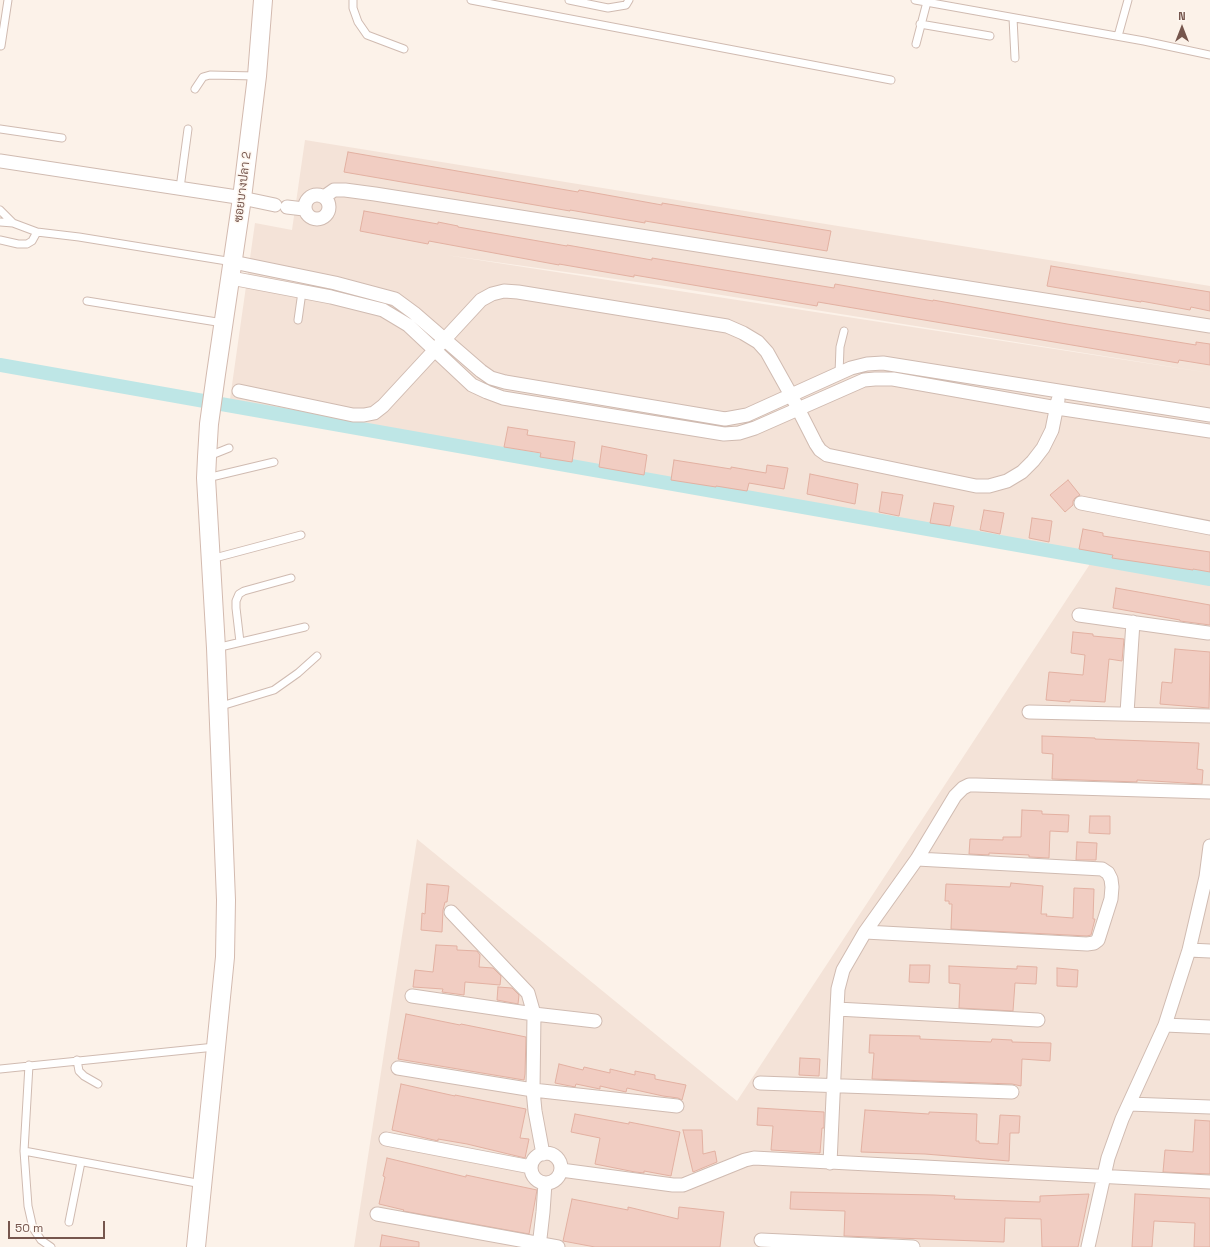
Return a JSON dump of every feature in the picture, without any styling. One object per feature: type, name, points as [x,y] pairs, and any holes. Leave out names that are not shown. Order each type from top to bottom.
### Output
[{"type":"street","name":"ซอยบางปลา 2","points":[[196,1247],[226,957],[225,858],[216,648],[206,478],[207,457],[209,424],[242,198],[257,76],[263,0]]},
{"type":"street","points":[[0,161],[180,188],[304,209]]},
{"type":"street","points":[[324,196],[328,201],[329,207],[328,213],[324,218],[318,220],[307,215],[304,209],[305,203],[312,195],[324,196],[334,190],[345,190],[1210,326]]},
{"type":"street","points":[[232,270],[335,283],[395,299],[403,304],[491,378],[505,382],[725,419],[747,415],[790,394],[867,364],[883,363],[1210,416]]},
{"type":"street","points":[[232,270],[302,292],[383,310],[408,325],[472,385],[503,398],[724,434],[739,433],[755,428],[864,380],[875,378],[893,378],[1057,408],[1210,431]]},
{"type":"street","points":[[331,298],[335,283]]},
{"type":"street","points":[[239,392],[353,415],[374,413],[383,406],[446,340],[481,300],[492,294],[504,291],[727,326],[758,342],[767,352],[820,450],[827,455],[976,486],[990,486],[1007,481],[1022,472],[1033,461],[1043,448],[1052,430],[1060,391]]},
{"type":"street","points":[[1081,503],[1210,528]]},
{"type":"street","points":[[1079,615],[1208,633]]},
{"type":"street","points":[[1127,714],[1132,622]]},
{"type":"street","points":[[1029,712],[1210,716]]},
{"type":"street","points":[[830,1163],[838,989],[843,970],[865,932],[917,859],[955,796],[963,788],[969,785],[1210,792]]},
{"type":"street","points":[[1088,1247],[1108,1158],[1122,1119],[1165,1025],[1189,950],[1208,877],[1210,846]]},
{"type":"street","points":[[865,932],[1087,944],[1094,943],[1098,940],[1111,898],[1112,887],[1111,879],[1108,873],[1102,869],[917,859]]},
{"type":"street","points":[[451,912],[528,993],[534,1014],[533,1090],[535,1111],[543,1154]]},
{"type":"street","points":[[1189,950],[1210,951]]},
{"type":"street","points":[[412,996],[595,1022]]},
{"type":"street","points":[[837,1009],[1038,1020]]},
{"type":"street","points":[[1165,1025],[1210,1027]]},
{"type":"street","points":[[398,1068],[533,1090],[677,1106]]},
{"type":"street","points":[[760,1082],[1012,1092]]},
{"type":"street","points":[[1129,1104],[1210,1107]]},
{"type":"street","points":[[386,1140],[531,1167]]},
{"type":"street","points":[[543,1154],[548,1154],[554,1156],[558,1160],[560,1170],[559,1175],[554,1181],[545,1183],[536,1180],[533,1176],[531,1167],[535,1158],[543,1154]]},
{"type":"street","points":[[560,1170],[673,1185],[683,1184],[745,1160],[754,1158],[1210,1182]]},
{"type":"street","points":[[539,1245],[545,1183]]},
{"type":"street","points":[[376,1214],[539,1245],[558,1247]]},
{"type":"street","points":[[761,1240],[913,1247]]},
{"type":"lane","points":[[1,46],[8,0]]},
{"type":"lane","points":[[353,0],[353,8],[358,22],[367,35],[404,49]]},
{"type":"lane","points":[[471,0],[891,80]]},
{"type":"lane","points":[[569,0],[608,8],[626,5],[629,0]]},
{"type":"lane","points":[[915,0],[1210,54]]},
{"type":"lane","points":[[1118,36],[1128,0]]},
{"type":"lane","points":[[916,44],[927,2]]},
{"type":"lane","points":[[1013,18],[1015,58]]},
{"type":"lane","points":[[920,24],[990,36]]},
{"type":"lane","points":[[195,89],[203,77],[210,75],[257,76]]},
{"type":"lane","points":[[0,129],[62,138]]},
{"type":"lane","points":[[180,188],[188,129]]},
{"type":"lane","points":[[0,210],[13,224]]},
{"type":"lane","points":[[0,222],[13,224],[38,232],[79,237],[232,270]]},
{"type":"lane","points":[[0,240],[18,244],[26,244],[32,241],[38,232]]},
{"type":"lane","points":[[298,320],[302,292]]},
{"type":"lane","points":[[87,301],[224,323]]},
{"type":"lane","points":[[839,374],[839,351],[844,331]]},
{"type":"lane","points":[[207,457],[229,448]]},
{"type":"lane","points":[[206,478],[274,462]]},
{"type":"lane","points":[[210,559],[301,535]]},
{"type":"lane","points":[[240,642],[236,608],[236,601],[239,594],[244,591],[291,578]]},
{"type":"lane","points":[[216,648],[305,627]]},
{"type":"lane","points":[[218,707],[274,690],[298,673],[318,656]]},
{"type":"lane","points":[[0,1069],[76,1060],[216,1047]]},
{"type":"lane","points":[[76,1060],[80,1071],[84,1076],[98,1084]]},
{"type":"lane","points":[[29,1065],[24,1151],[28,1206],[33,1228],[41,1240],[51,1247]]},
{"type":"lane","points":[[24,1151],[202,1184]]},
{"type":"lane","points":[[69,1222],[81,1162]]},
{"type":"shaded area","points":[[305,140],[1210,286],[1210,373],[1210,1247],[354,1247],[417,839],[737,1101],[1090,564],[229,406],[255,223],[292,230]],"holes":[[[446,255],[665,286],[1210,373]]]},
{"type":"building","points":[[348,152],[578,192],[579,190],[662,205],[662,203],[831,231],[827,251],[645,221],[645,223],[570,211],[344,172]]},
{"type":"building","points":[[364,211],[438,224],[438,222],[458,227],[652,260],[652,258],[834,288],[835,284],[1196,345],[1196,342],[1210,344],[1210,365],[1179,360],[1178,363],[818,302],[817,306],[634,275],[634,277],[429,241],[428,244],[360,231]]},
{"type":"building","points":[[1051,266],[1210,292],[1210,311],[1191,307],[1190,310],[1047,286]]},
{"type":"building","points":[[508,427],[528,430],[527,435],[575,442],[572,462],[540,457],[541,453],[504,447]]},
{"type":"building","points":[[602,446],[647,455],[644,475],[599,467]]},
{"type":"building","points":[[674,460],[766,473],[767,465],[788,468],[784,489],[749,483],[747,491],[671,480]]},
{"type":"building","points":[[810,474],[858,484],[855,504],[807,494]]},
{"type":"building","points":[[1068,480],[1080,495],[1075,498],[1073,505],[1065,512],[1050,495]]},
{"type":"building","points":[[882,492],[903,495],[899,516],[879,512]]},
{"type":"building","points":[[934,503],[954,506],[950,526],[930,523]]},
{"type":"building","points":[[984,510],[1004,513],[1000,534],[980,530]]},
{"type":"building","points":[[1032,518],[1052,521],[1049,542],[1029,538]]},
{"type":"building","points":[[1083,529],[1103,533],[1103,536],[1210,552],[1210,572],[1112,558],[1113,555],[1079,549]]},
{"type":"building","points":[[1116,588],[1210,605],[1210,625],[1180,621],[1113,608]]},
{"type":"building","points":[[1073,632],[1093,634],[1093,636],[1124,639],[1122,661],[1109,659],[1105,702],[1046,700],[1049,672],[1083,675],[1085,655],[1071,653]]},
{"type":"building","points":[[1175,649],[1210,652],[1209,708],[1160,704],[1162,682],[1172,683]]},
{"type":"building","points":[[1042,736],[1199,743],[1197,769],[1203,770],[1202,784],[1137,780],[1137,782],[1052,779],[1053,754],[1042,753]]},
{"type":"building","points":[[1022,810],[1042,811],[1042,814],[1069,815],[1068,832],[1050,831],[1049,858],[1029,857],[1029,855],[989,853],[989,855],[969,854],[970,839],[1003,840],[1003,837],[1021,837]]},
{"type":"building","points":[[1090,816],[1110,816],[1110,834],[1089,833]]},
{"type":"building","points":[[1077,842],[1097,843],[1096,860],[1076,860]]},
{"type":"building","points":[[1011,883],[1043,886],[1041,914],[1047,914],[1046,916],[1073,918],[1074,888],[1094,889],[1093,919],[1095,919],[1091,935],[951,929],[952,904],[949,904],[949,901],[945,901],[946,884],[1010,887]]},
{"type":"building","points":[[427,884],[449,886],[447,902],[445,902],[443,910],[442,932],[421,930],[422,913],[425,914]]},
{"type":"building","points":[[436,945],[457,946],[457,950],[477,951],[480,955],[479,967],[493,968],[501,976],[500,985],[465,982],[464,995],[442,992],[443,989],[413,987],[415,970],[433,972]]},
{"type":"building","points":[[910,965],[930,965],[929,983],[909,982]]},
{"type":"building","points":[[949,966],[1017,969],[1017,966],[1037,967],[1036,984],[1015,983],[1013,1011],[959,1008],[960,984],[949,983]]},
{"type":"building","points":[[1057,968],[1078,970],[1077,987],[1057,986]]},
{"type":"building","points":[[498,987],[512,988],[519,995],[518,1004],[497,1000]]},
{"type":"building","points":[[406,1014],[526,1037],[524,1080],[398,1059]]},
{"type":"building","points":[[870,1035],[920,1036],[920,1039],[991,1042],[992,1039],[1012,1040],[1012,1042],[1051,1043],[1050,1061],[1022,1059],[1021,1086],[1012,1084],[872,1079],[874,1053],[869,1053]]},
{"type":"building","points":[[800,1058],[820,1059],[819,1076],[799,1075]]},
{"type":"building","points":[[559,1064],[583,1070],[584,1067],[610,1073],[610,1069],[635,1075],[635,1071],[655,1075],[655,1079],[686,1085],[682,1100],[627,1088],[626,1092],[600,1086],[600,1089],[576,1084],[575,1087],[555,1083]]},
{"type":"building","points":[[401,1084],[526,1109],[520,1138],[529,1139],[525,1158],[467,1144],[438,1139],[438,1141],[392,1130]]},
{"type":"building","points":[[758,1108],[824,1112],[824,1128],[822,1128],[820,1153],[771,1150],[773,1126],[757,1125]]},
{"type":"building","points":[[865,1110],[929,1114],[929,1112],[977,1114],[976,1141],[979,1141],[979,1143],[998,1144],[1000,1115],[1020,1116],[1019,1133],[1010,1133],[1009,1161],[925,1154],[861,1152]]},
{"type":"building","points":[[575,1114],[629,1124],[629,1122],[680,1132],[671,1176],[644,1171],[644,1173],[635,1172],[595,1164],[600,1138],[571,1132]]},
{"type":"building","points":[[1195,1120],[1210,1121],[1210,1174],[1163,1172],[1165,1150],[1193,1152]]},
{"type":"building","points":[[683,1130],[702,1130],[703,1154],[715,1151],[717,1162],[693,1172]]},
{"type":"building","points":[[387,1158],[466,1177],[466,1175],[537,1190],[529,1234],[403,1211],[404,1210],[379,1204],[385,1177],[383,1176]]},
{"type":"building","points":[[791,1192],[934,1195],[955,1196],[954,1199],[1040,1202],[1040,1196],[1089,1194],[1078,1247],[1042,1247],[1041,1219],[1005,1218],[1004,1242],[844,1236],[845,1211],[790,1209]]},
{"type":"building","points":[[1135,1194],[1210,1198],[1210,1247],[1194,1247],[1195,1223],[1154,1221],[1152,1247],[1132,1247]]},
{"type":"building","points":[[572,1199],[628,1210],[628,1207],[678,1219],[679,1207],[724,1212],[720,1247],[595,1247],[563,1241]]},
{"type":"building","points":[[382,1235],[419,1242],[419,1247],[380,1247]]},
{"type":"waterway","points":[[0,365],[1210,579]]}]
